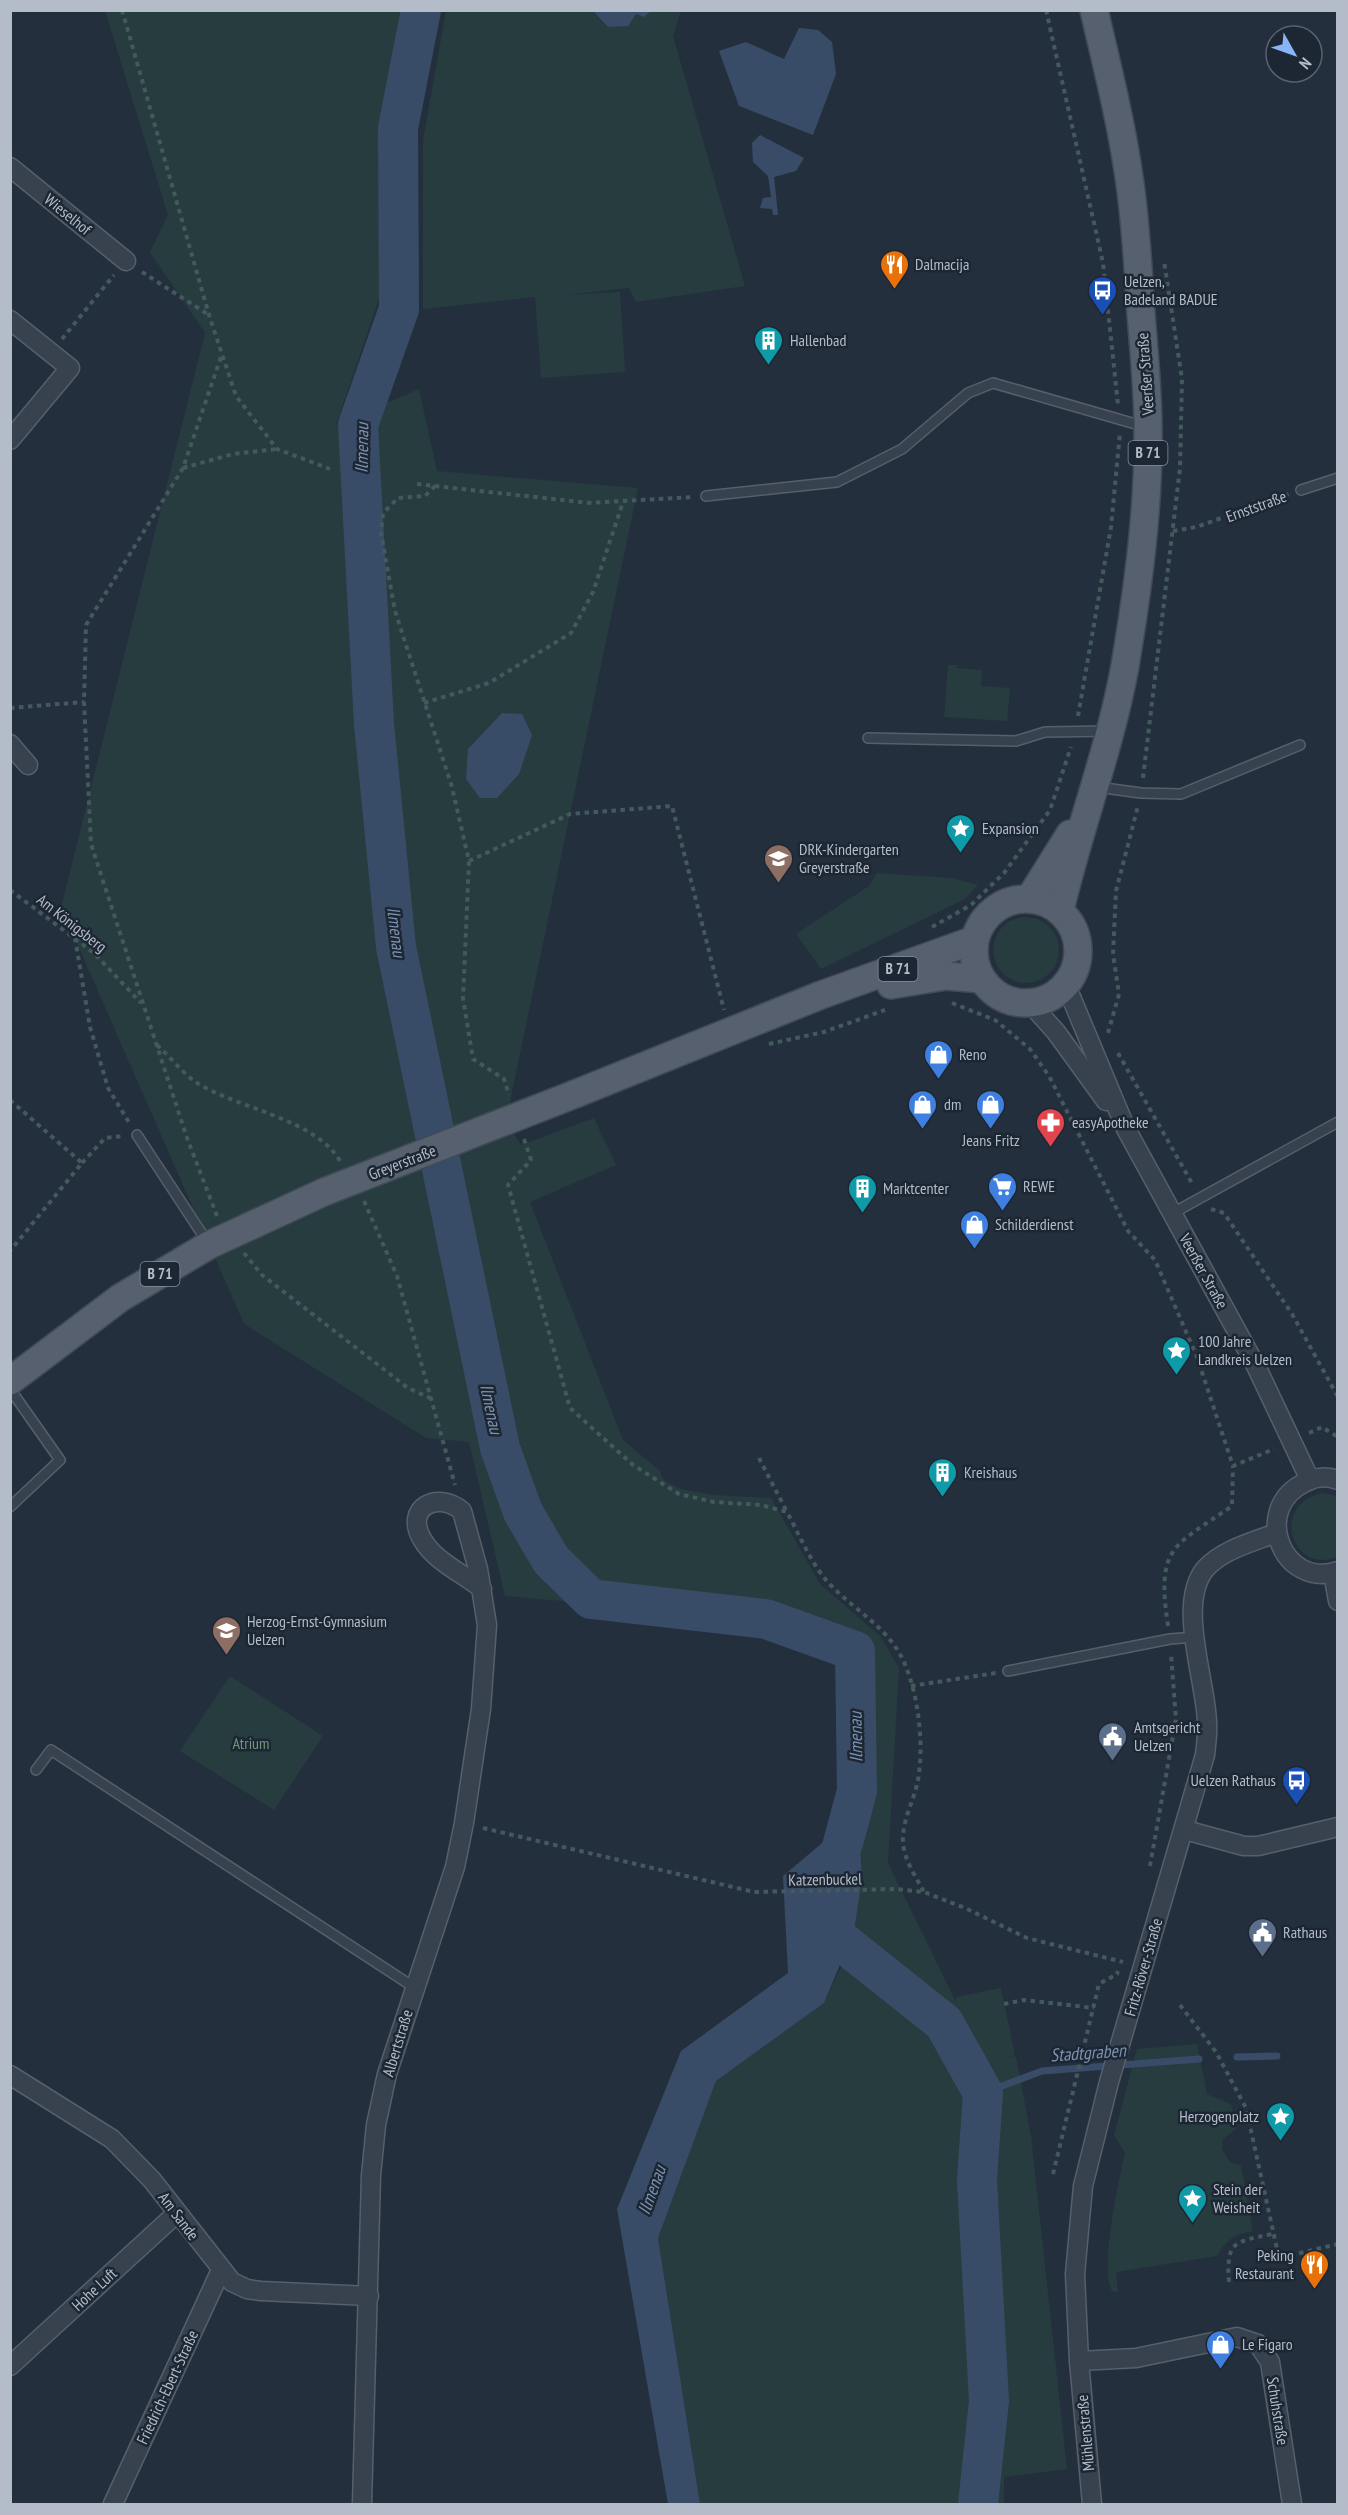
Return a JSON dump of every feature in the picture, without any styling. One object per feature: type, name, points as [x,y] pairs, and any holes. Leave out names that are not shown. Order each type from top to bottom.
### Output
[{"type":"main road","name":"Veerßer Straße","points":[[1060,910],[1090,797],[1111,731],[1125,666],[1144,528],[1148,427],[1138,249],[1129,176],[1114,94],[1094,10]]},
{"type":"main road","name":"Veerßer Straße","points":[[1030,898],[1090,797]]},
{"type":"main road","points":[[1030,898],[1046,902],[1060,910],[1076,933],[1078,946],[1076,967],[1066,985],[1050,997],[1030,1003],[1003,998],[981,979],[976,967],[974,940],[989,914],[1001,904],[1015,899],[1030,898]]},
{"type":"main road","name":"Greyerstraße","points":[[10,1380],[120,1298],[219,1240],[324,1192],[821,995],[974,940]]},
{"type":"main road","name":"Greyerstraße","points":[[821,995],[946,976],[981,979]]},
{"type":"street","name":"Wieselhof","points":[[10,167],[126,261]]},
{"type":"street","points":[[10,320],[69,368],[10,440]]},
{"type":"street","points":[[10,744],[28,765]]},
{"type":"street","name":"Veerßer Straße","points":[[1066,985],[1126,1129]]},
{"type":"street","name":"Veerßer Straße","points":[[1030,1003],[1056,1032],[1126,1129],[1256,1366],[1310,1480]]},
{"type":"street","points":[[1338,1480],[1322,1478],[1297,1485],[1287,1494],[1276,1520],[1276,1533],[1285,1554],[1301,1568],[1311,1572],[1335,1572],[1338,1601]]},
{"type":"street","points":[[462,1511],[453,1503],[435,1501],[424,1506],[418,1515],[417,1526],[422,1540],[438,1558],[482,1589]]},
{"type":"street","name":"Albertstraße","points":[[362,2505],[371,2175],[376,2126],[387,2074],[455,1867],[464,1823],[485,1670],[487,1625],[482,1589],[462,1511]]},
{"type":"street","name":"Fritz-Röver-Straße","points":[[1079,2361],[1075,2274],[1083,2186],[1109,2082],[1185,1830],[1205,1755],[1208,1723],[1193,1616],[1197,1583],[1205,1569],[1217,1559],[1276,1533]]},
{"type":"street","points":[[1185,1830],[1244,1846],[1258,1846],[1338,1827]]},
{"type":"street","name":"Am Sande","points":[[10,2075],[112,2139],[152,2180],[232,2282],[247,2289],[369,2296]]},
{"type":"street","name":"Hohe Luft","points":[[10,2366],[177,2213]]},
{"type":"street","name":"Friedrich-Ebert-Straße","points":[[113,2505],[221,2270]]},
{"type":"street","name":"Schuhstraße","points":[[1079,2361],[1136,2358],[1237,2337],[1258,2344],[1263,2348],[1270,2362],[1292,2505]]},
{"type":"street","name":"Mühlenstraße","points":[[1079,2361],[1092,2505]]},
{"type":"lane","points":[[706,496],[837,482],[902,449],[968,393],[993,383],[1148,427]]},
{"type":"lane","name":"Ernststraße","points":[[1301,490],[1338,478]]},
{"type":"lane","points":[[868,738],[1016,741],[1045,732],[1111,731]]},
{"type":"lane","points":[[1090,797],[1141,793],[1181,794],[1300,745]]},
{"type":"lane","points":[[1173,1213],[1199,1196],[1338,1122]]},
{"type":"lane","points":[[136,1135],[219,1240]]},
{"type":"lane","points":[[10,1389],[60,1460],[10,1507]]},
{"type":"lane","points":[[1008,1671],[1170,1639],[1196,1636]]},
{"type":"lane","points":[[36,1770],[51,1750],[415,1988]]},
{"type":"path","points":[[122,10],[209,315],[236,396],[278,449]]},
{"type":"path","points":[[935,925],[971,905],[1004,873],[1050,810],[1076,732],[1111,527],[1119,459],[1120,420],[1102,263],[1046,10]]},
{"type":"path","points":[[50,352],[126,261],[209,315]]},
{"type":"path","points":[[222,354],[183,468],[86,625],[84,702],[91,844],[142,1004],[214,1210],[219,1240],[408,1388],[430,1398],[462,1511]]},
{"type":"path","points":[[183,468],[233,454],[278,449],[330,469]]},
{"type":"path","points":[[417,484],[589,503],[706,496]]},
{"type":"path","points":[[435,486],[425,496],[398,498],[383,513],[381,533],[395,611],[452,787],[469,861],[463,998]]},
{"type":"path","name":"Ernststraße","points":[[1173,531],[1196,527],[1301,490]]},
{"type":"path","points":[[424,704],[489,683],[571,633],[593,592],[623,502]]},
{"type":"path","points":[[10,708],[84,702]]},
{"type":"path","points":[[1107,1034],[1119,994],[1113,954],[1116,891],[1141,793]]},
{"type":"path","points":[[469,861],[570,814],[672,806],[729,1032]]},
{"type":"path","name":"Am Königsberg","points":[[10,890],[94,953],[142,1004]]},
{"type":"path","points":[[10,1251],[105,1138],[136,1135],[108,1088],[90,1026],[75,938]]},
{"type":"path","points":[[941,1002],[951,1003],[995,1020],[1030,1049],[1049,1076],[1128,1231],[1155,1260],[1197,1357],[1233,1466],[1322,1427],[1338,1437]]},
{"type":"path","points":[[764,1046],[824,1032],[894,1006]]},
{"type":"path","points":[[1113,1044],[1199,1196],[1207,1208],[1224,1213],[1292,1314],[1338,1397]]},
{"type":"path","points":[[10,1100],[82,1163]]},
{"type":"path","points":[[528,1262],[570,1408],[633,1465],[679,1494],[714,1502],[761,1505],[787,1512]]},
{"type":"path","points":[[759,1458],[825,1579],[885,1632],[906,1666],[920,1754],[918,1781],[905,1822],[903,1843],[908,1862],[924,1892]]},
{"type":"path","points":[[911,1686],[1008,1671]]},
{"type":"path","points":[[1148,1877],[1176,1719],[1173,1684]]},
{"type":"path","name":"Katzenbuckel","points":[[464,1823],[754,1892],[897,1889],[924,1892],[1027,1938],[1121,1962],[1143,1965]]},
{"type":"path","points":[[1053,2175],[1099,1984],[1117,1974],[1125,1952]]},
{"type":"path","points":[[1004,2004],[1024,2000],[1094,2008]]},
{"type":"path","points":[[1180,2005],[1216,2052],[1246,2108],[1272,2235],[1279,2258],[1338,2244]]},
{"type":"path","points":[[1229,2282],[1228,2253],[1233,2246],[1272,2235]]},
{"type":"green space","points":[[105,11],[404,11],[383,120],[380,296],[336,425],[419,389],[437,471],[638,488],[506,1121],[521,1145],[594,1118],[616,1165],[530,1202],[623,1440],[659,1470],[664,1480],[681,1489],[714,1495],[771,1498],[820,1584],[880,1636],[899,1668],[888,1863],[956,2002],[956,1997],[1001,1988],[1015,2055],[1009,2057],[1016,2056],[1031,2136],[1067,2469],[1004,2477],[1004,2504],[700,2504],[658,2238],[716,2081],[824,2003],[850,1948],[862,1879],[855,1652],[766,1619],[505,1596],[469,1442],[426,1438],[244,1324],[61,907],[205,333],[150,252],[168,215]]},
{"type":"green space","points":[[446,11],[592,11],[608,27],[636,14],[644,17],[651,11],[681,11],[673,36],[745,286],[636,302],[629,288],[564,295],[620,292],[625,372],[541,378],[535,297],[423,309],[423,140]]},
{"type":"green space","points":[[948,665],[982,670],[981,686],[1010,688],[1007,721],[944,717]]},
{"type":"green space","points":[[877,873],[952,878],[978,885],[965,899],[821,969],[796,934],[869,886]]},
{"type":"green space","points":[[1026,917],[1039,919],[1049,927],[1057,937],[1059,950],[1057,963],[1049,973],[1039,981],[1026,983],[1013,981],[1003,973],[995,963],[993,950],[995,937],[1003,927],[1013,919]]},
{"type":"green space","points":[[1321,1493],[1338,1496],[1337,1557],[1322,1560],[1309,1557],[1299,1548],[1293,1537],[1291,1524],[1295,1511],[1305,1501]]},
{"type":"green space","name":"Atrium","points":[[230,1676],[323,1736],[274,1810],[180,1751]]},
{"type":"green space","points":[[1197,2044],[1207,2094],[1231,2104],[1236,2129],[1223,2139],[1222,2149],[1230,2162],[1241,2165],[1253,2231],[1232,2239],[1224,2245],[1217,2256],[1116,2272],[1118,2292],[1112,2291],[1109,2280],[1109,2245],[1125,2153],[1114,2135],[1137,2049]]},
{"type":"water","points":[[592,10],[651,11],[644,17],[636,14],[628,26],[608,27]]},
{"type":"water","points":[[799,28],[818,30],[832,42],[836,74],[813,135],[739,106],[719,51],[746,42],[784,59]]},
{"type":"water","points":[[760,135],[804,158],[796,171],[774,177],[778,215],[773,215],[772,209],[760,208],[763,198],[771,197],[768,176],[753,162],[752,143]]},
{"type":"water","points":[[502,713],[522,714],[532,735],[519,774],[497,798],[480,798],[466,779],[468,749]]},
{"type":"water","points":[[857,1791],[862,1879],[854,1931],[824,2003],[716,2081],[658,2238],[700,2504],[668,2504],[617,2209],[681,2051],[788,1973],[783,1876],[821,1844]]},
{"type":"waterway","name":"Ilmenau","points":[[421,10],[398,128],[399,309],[358,425],[374,724],[396,947],[500,1448],[523,1512],[551,1560],[591,1599],[766,1619],[855,1651],[857,1791],[843,1843]]},
{"type":"waterway","points":[[821,1925],[944,2023],[983,2093],[977,2180],[989,2401],[978,2504]]},
{"type":"waterway","name":"Stadtgraben","points":[[1237,2057],[1277,2056]]},
{"type":"waterway","name":"Stadtgraben","points":[[983,2093],[1042,2071],[1199,2059]]},
{"type":"place","name":"Dalmacija","points":[[894,290]]},
{"type":"place","name":"Uelzen, Badeland BADUE","points":[[1103,316]]},
{"type":"place","name":"Hallenbad","points":[[769,366]]},
{"type":"place","name":"Expansion","points":[[961,854]]},
{"type":"place","name":"DRK-Kindergarten Greyerstraße","points":[[778,884]]},
{"type":"place","name":"Reno","points":[[938,1080]]},
{"type":"place","name":"dm","points":[[923,1130]]},
{"type":"place","name":"Jeans Fritz","points":[[991,1130]]},
{"type":"place","name":"easyApotheke","points":[[1051,1148]]},
{"type":"place","name":"REWE","points":[[1002,1212]]},
{"type":"place","name":"Marktcenter","points":[[862,1214]]},
{"type":"place","name":"Schilderdienst","points":[[974,1250]]},
{"type":"place","name":"100 Jahre Landkreis Uelzen","points":[[1177,1376]]},
{"type":"place","name":"Kreishaus","points":[[943,1498]]},
{"type":"place","name":"Herzog-Ernst-Gymnasium Uelzen","points":[[226,1656]]},
{"type":"place","name":"Amtsgericht Uelzen","points":[[1113,1762]]},
{"type":"place","name":"Uelzen Rathaus","points":[[1297,1806]]},
{"type":"place","name":"Rathaus","points":[[1262,1958]]},
{"type":"place","name":"Herzogenplatz","points":[[1280,2142]]},
{"type":"place","name":"Stein der Weisheit","points":[[1192,2224]]},
{"type":"place","name":"Peking Restaurant","points":[[1315,2290]]},
{"type":"place","name":"Le Figaro","points":[[1221,2370]]}]
